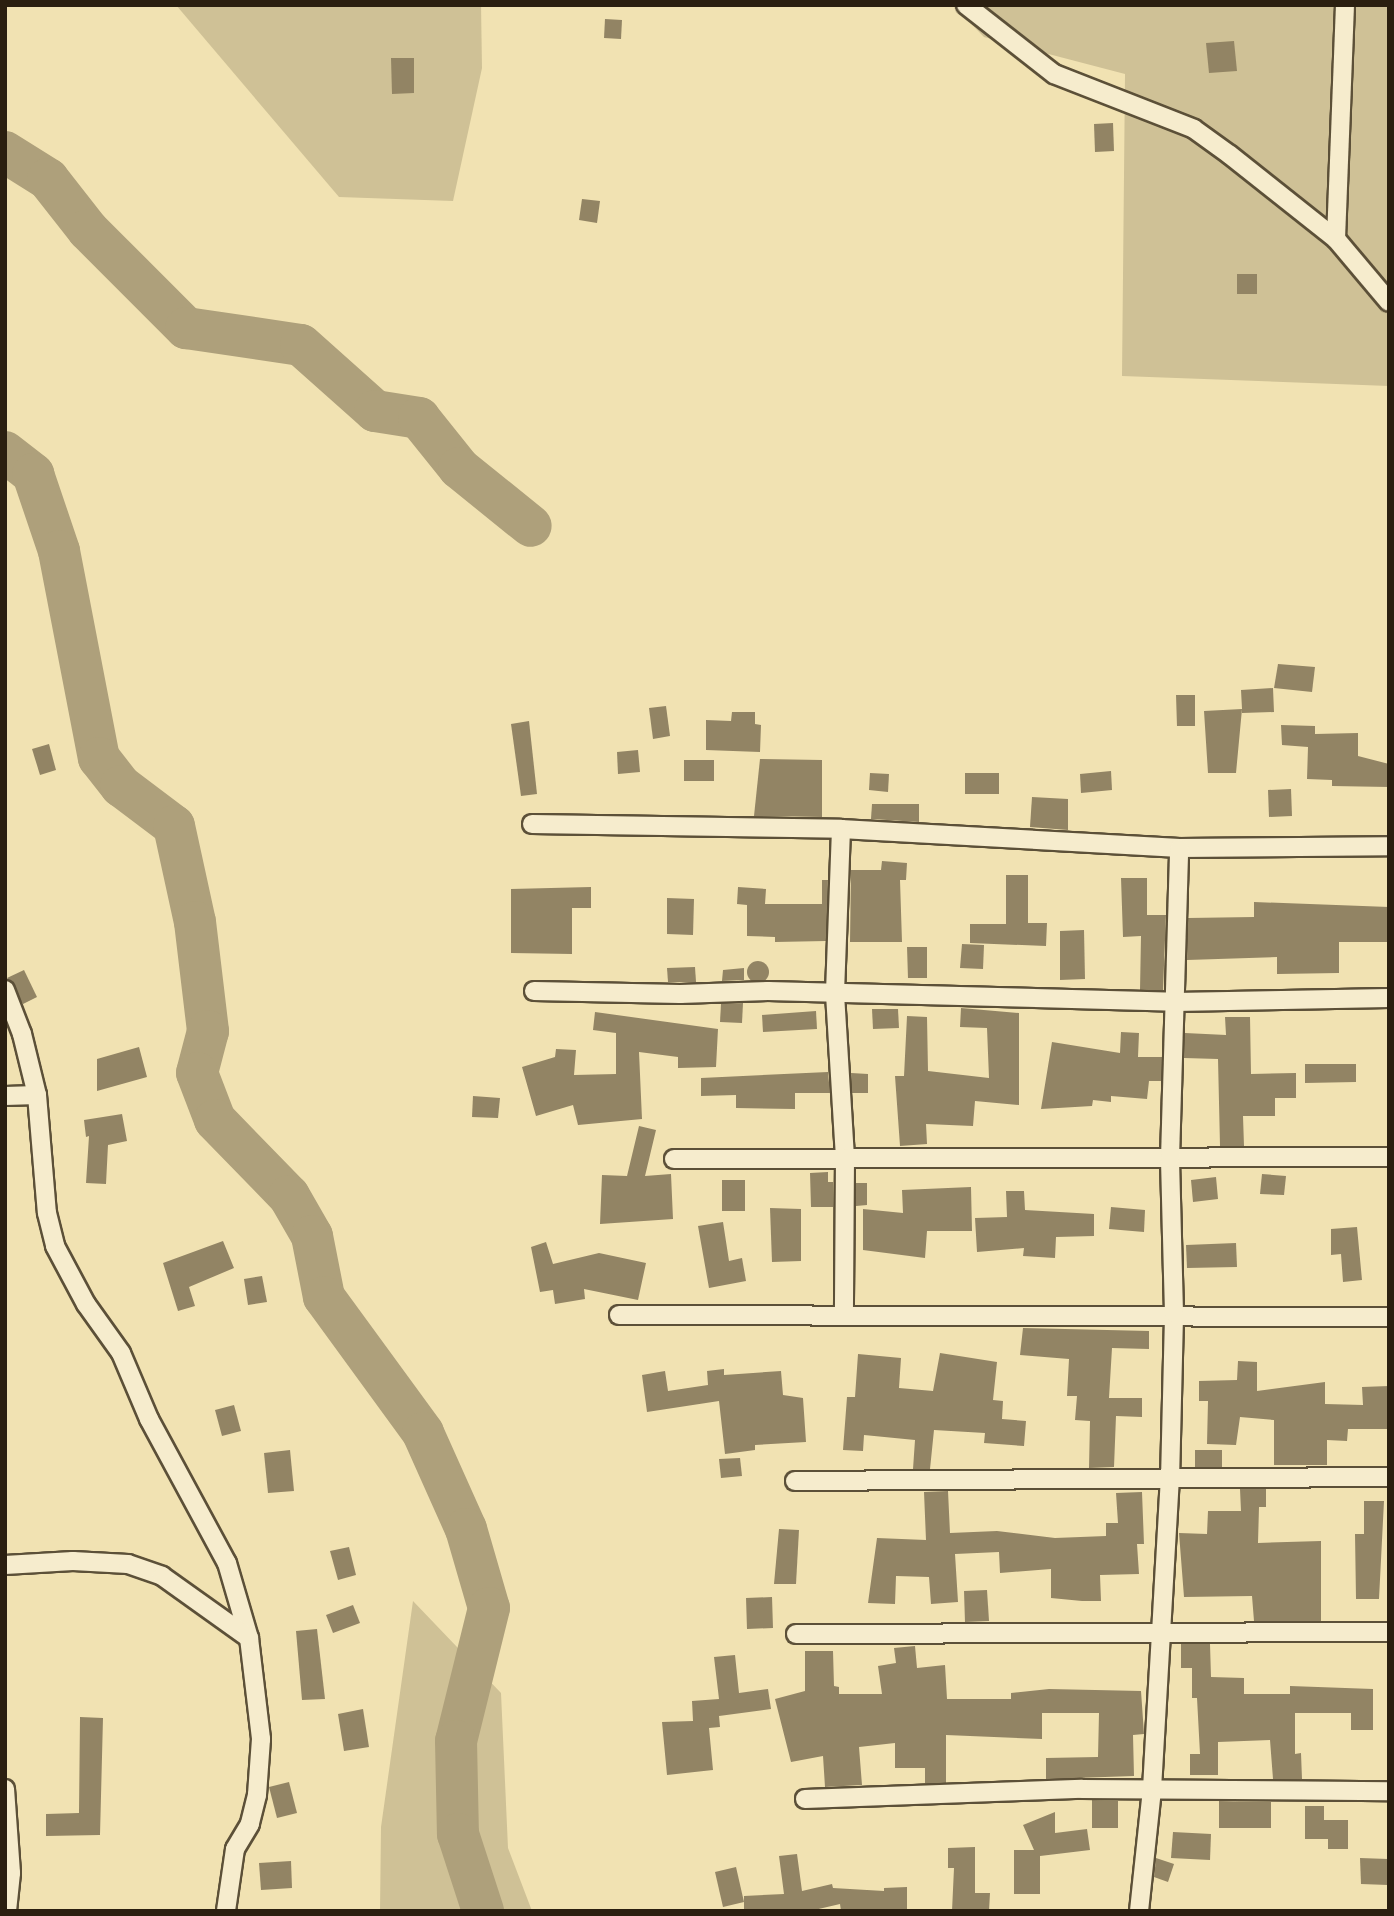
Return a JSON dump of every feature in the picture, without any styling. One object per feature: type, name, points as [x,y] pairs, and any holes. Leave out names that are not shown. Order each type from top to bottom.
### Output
[{"type":"street","points":[[965,5],[1054,74],[1194,129],[1336,239],[1389,302]]},
{"type":"street","points":[[1336,239],[1345,5]]},
{"type":"street","points":[[532,824],[841,829],[1179,848],[1389,846]]},
{"type":"street","points":[[841,829],[835,994],[845,1158],[844,1314]]},
{"type":"street","points":[[1139,1911],[1152,1789],[1159,1632],[1170,1480],[1174,1313],[1170,1158],[1179,848]]},
{"type":"street","points":[[5,990],[22,1034],[37,1095],[47,1213],[55,1246],[86,1304],[121,1353],[149,1419],[227,1563],[248,1638],[261,1740],[257,1796],[250,1825],[235,1849],[226,1911]]},
{"type":"street","points":[[534,991],[835,994],[1175,1002],[1389,998]]},
{"type":"street","points":[[5,1096],[37,1095]]},
{"type":"street","points":[[674,1159],[1389,1157]]},
{"type":"street","points":[[618,1315],[1174,1313],[1389,1317]]},
{"type":"street","points":[[795,1481],[1389,1477]]},
{"type":"street","points":[[5,1565],[73,1561],[128,1564],[162,1576],[248,1638]]},
{"type":"street","points":[[796,1634],[1389,1632]]},
{"type":"street","points":[[5,1789],[11,1873],[7,1911]]},
{"type":"street","points":[[805,1799],[905,1792],[1152,1789],[1389,1791]]},
{"type":"shaded area","points":[[176,5],[481,5],[482,68],[453,201],[339,197]]},
{"type":"shaded area","points":[[953,5],[1389,5],[1389,386],[1122,376],[1125,74],[984,37]]},
{"type":"shaded area","points":[[413,1601],[501,1693],[508,1848],[532,1911],[380,1911],[381,1827]]},
{"type":"building","points":[[605,19],[622,20],[621,39],[604,38]]},
{"type":"building","points":[[1234,41],[1237,71],[1209,73],[1206,43]]},
{"type":"building","points":[[391,58],[414,58],[414,93],[392,94]]},
{"type":"building","points":[[1113,123],[1114,151],[1095,152],[1094,124]]},
{"type":"building","points":[[582,199],[600,201],[597,223],[579,220]]},
{"type":"building","points":[[1237,274],[1257,274],[1257,294],[1237,294]]},
{"type":"building","points":[[1278,664],[1315,667],[1312,692],[1274,688]]},
{"type":"building","points":[[1273,688],[1274,712],[1242,713],[1241,690]]},
{"type":"building","points":[[1176,695],[1195,695],[1195,726],[1177,726]]},
{"type":"building","points":[[666,706],[670,736],[653,739],[649,708]]},
{"type":"building","points":[[1242,709],[1236,773],[1208,773],[1204,711]]},
{"type":"building","points":[[732,712],[755,712],[755,724],[761,725],[760,752],[706,750],[706,720],[731,721]]},
{"type":"building","points":[[529,721],[537,794],[521,796],[511,724]]},
{"type":"building","points":[[1281,725],[1315,726],[1315,734],[1358,733],[1358,756],[1389,764],[1389,787],[1332,786],[1332,780],[1307,779],[1308,747],[1282,745]]},
{"type":"building","points":[[49,744],[56,770],[40,775],[32,749]]},
{"type":"building","points":[[638,750],[640,772],[618,774],[617,752]]},
{"type":"building","points":[[760,759],[822,760],[822,817],[754,816]]},
{"type":"building","points":[[684,760],[714,760],[714,781],[684,781]]},
{"type":"building","points":[[1111,771],[1112,790],[1081,793],[1080,774]]},
{"type":"building","points":[[870,773],[889,774],[888,792],[869,790]]},
{"type":"building","points":[[965,773],[999,773],[999,794],[965,794]]},
{"type":"building","points":[[1291,789],[1292,816],[1269,817],[1268,790]]},
{"type":"building","points":[[1032,797],[1068,799],[1068,830],[1030,827]]},
{"type":"building","points":[[872,804],[919,804],[919,822],[871,819]]},
{"type":"building","points":[[882,861],[907,863],[906,880],[900,880],[902,942],[850,942],[851,870],[881,870]]},
{"type":"building","points":[[1006,875],[1028,875],[1028,923],[1047,923],[1046,946],[970,943],[970,924],[1006,924]]},
{"type":"building","points":[[1121,878],[1147,878],[1147,915],[1166,915],[1163,990],[1140,990],[1141,936],[1123,937]]},
{"type":"building","points":[[822,880],[828,880],[826,941],[775,942],[775,937],[747,936],[747,905],[737,904],[738,887],[766,889],[765,904],[822,904]]},
{"type":"building","points":[[591,887],[591,908],[572,908],[572,954],[511,953],[511,889]]},
{"type":"building","points":[[667,898],[694,899],[693,935],[667,934]]},
{"type":"building","points":[[1254,902],[1389,907],[1389,942],[1339,942],[1339,973],[1277,974],[1277,957],[1187,960],[1188,918],[1254,917]]},
{"type":"building","points":[[1084,930],[1085,979],[1060,980],[1060,931]]},
{"type":"building","points":[[962,944],[984,945],[983,969],[960,968]]},
{"type":"building","points":[[907,947],[927,947],[927,978],[908,978]]},
{"type":"building","points":[[758,961],[768,968],[769,972],[762,982],[758,983],[748,976],[747,972],[754,962]]},
{"type":"building","points":[[695,967],[696,982],[668,982],[667,968]]},
{"type":"building","points":[[744,968],[744,980],[722,981],[723,970]]},
{"type":"building","points":[[24,970],[37,997],[23,1004],[7,978]]},
{"type":"building","points":[[743,1003],[742,1023],[720,1022],[721,1004]]},
{"type":"building","points":[[961,1008],[1019,1013],[1019,1105],[975,1101],[973,1126],[926,1124],[927,1144],[900,1146],[895,1076],[904,1076],[907,1016],[927,1017],[928,1071],[989,1078],[987,1028],[960,1027]]},
{"type":"building","points":[[872,1009],[898,1009],[899,1028],[873,1029]]},
{"type":"building","points":[[816,1011],[817,1029],[763,1032],[762,1015]]},
{"type":"building","points":[[595,1012],[718,1029],[716,1067],[678,1068],[678,1057],[639,1052],[642,1119],[578,1125],[573,1105],[536,1116],[522,1067],[555,1057],[556,1049],[576,1050],[574,1075],[616,1074],[616,1033],[593,1030]]},
{"type":"building","points":[[1225,1017],[1250,1017],[1251,1074],[1296,1073],[1296,1098],[1275,1098],[1275,1116],[1243,1116],[1244,1146],[1220,1146],[1218,1059],[1184,1058],[1185,1033],[1226,1035]]},
{"type":"building","points":[[1121,1032],[1139,1033],[1138,1057],[1162,1057],[1161,1081],[1149,1081],[1147,1099],[1111,1096],[1111,1102],[1093,1100],[1092,1106],[1041,1109],[1052,1042],[1120,1053]]},
{"type":"building","points":[[139,1047],[147,1077],[97,1091],[97,1059]]},
{"type":"building","points":[[1305,1064],[1356,1064],[1356,1082],[1305,1083]]},
{"type":"building","points":[[828,1072],[830,1093],[795,1093],[795,1109],[736,1108],[736,1095],[701,1096],[701,1078]]},
{"type":"building","points":[[851,1073],[868,1074],[868,1093],[852,1093]]},
{"type":"building","points":[[473,1096],[500,1098],[498,1118],[472,1117]]},
{"type":"building","points":[[122,1114],[127,1141],[108,1145],[106,1184],[86,1183],[89,1136],[86,1137],[84,1120]]},
{"type":"building","points":[[639,1126],[656,1130],[645,1176],[671,1174],[673,1219],[600,1224],[602,1175],[627,1176]]},
{"type":"building","points":[[828,1172],[828,1182],[833,1182],[833,1207],[811,1207],[810,1173]]},
{"type":"building","points":[[1262,1174],[1286,1176],[1284,1195],[1260,1194]]},
{"type":"building","points":[[1216,1177],[1218,1199],[1193,1202],[1191,1180]]},
{"type":"building","points":[[722,1180],[745,1180],[745,1211],[722,1211]]},
{"type":"building","points":[[856,1183],[867,1183],[867,1205],[856,1206]]},
{"type":"building","points":[[971,1187],[972,1231],[927,1231],[925,1258],[863,1250],[863,1209],[903,1213],[902,1190]]},
{"type":"building","points":[[1006,1191],[1024,1191],[1025,1210],[1094,1214],[1094,1236],[1056,1237],[1055,1258],[1023,1256],[1024,1248],[977,1252],[975,1218],[1007,1217]]},
{"type":"building","points":[[1111,1207],[1145,1210],[1144,1232],[1109,1229]]},
{"type":"building","points":[[770,1208],[801,1209],[801,1261],[772,1262]]},
{"type":"building","points":[[723,1222],[729,1261],[742,1258],[746,1281],[709,1288],[698,1226]]},
{"type":"building","points":[[1357,1227],[1362,1280],[1343,1282],[1341,1254],[1331,1255],[1331,1229]]},
{"type":"building","points":[[223,1241],[234,1268],[189,1287],[195,1306],[178,1311],[163,1263]]},
{"type":"building","points":[[546,1242],[553,1264],[599,1253],[646,1263],[638,1300],[584,1289],[585,1299],[555,1304],[553,1290],[540,1292],[531,1247]]},
{"type":"building","points":[[1236,1243],[1237,1267],[1187,1268],[1186,1245]]},
{"type":"building","points":[[262,1276],[267,1302],[248,1305],[244,1279]]},
{"type":"building","points":[[1023,1328],[1149,1331],[1149,1349],[1112,1348],[1109,1398],[1142,1398],[1142,1417],[1116,1416],[1114,1467],[1089,1468],[1090,1421],[1075,1420],[1077,1396],[1067,1396],[1069,1359],[1020,1355]]},
{"type":"building","points":[[940,1353],[997,1362],[993,1400],[1003,1401],[1002,1419],[1026,1421],[1024,1446],[984,1443],[985,1433],[934,1430],[930,1469],[913,1469],[915,1440],[864,1435],[863,1451],[843,1450],[847,1397],[855,1397],[858,1354],[901,1358],[899,1388],[933,1391]]},
{"type":"building","points":[[1238,1361],[1257,1362],[1257,1391],[1325,1382],[1325,1404],[1363,1405],[1362,1387],[1389,1386],[1389,1429],[1348,1429],[1347,1441],[1327,1440],[1327,1465],[1274,1465],[1274,1420],[1240,1417],[1236,1445],[1207,1444],[1208,1401],[1199,1401],[1199,1381],[1237,1380]]},
{"type":"building","points":[[724,1369],[724,1375],[781,1371],[783,1395],[803,1398],[806,1442],[755,1445],[755,1450],[725,1454],[719,1401],[647,1412],[642,1375],[665,1371],[668,1391],[708,1385],[707,1371]]},
{"type":"building","points":[[234,1405],[241,1431],[222,1436],[215,1410]]},
{"type":"building","points":[[290,1450],[294,1491],[268,1493],[264,1453]]},
{"type":"building","points":[[1195,1450],[1222,1450],[1222,1467],[1195,1467]]},
{"type":"building","points":[[740,1458],[742,1476],[721,1478],[719,1459]]},
{"type":"building","points":[[1240,1489],[1266,1489],[1266,1507],[1259,1507],[1258,1543],[1321,1541],[1321,1621],[1254,1621],[1252,1596],[1184,1597],[1179,1533],[1207,1534],[1208,1511],[1241,1511]]},
{"type":"building","points":[[948,1491],[950,1533],[997,1531],[1055,1538],[1106,1536],[1106,1523],[1118,1523],[1116,1493],[1142,1492],[1144,1544],[1137,1544],[1139,1574],[1100,1575],[1101,1601],[1051,1598],[1051,1569],[1000,1573],[999,1552],[955,1554],[958,1602],[931,1604],[929,1577],[896,1576],[895,1604],[868,1603],[877,1538],[926,1540],[924,1492]]},
{"type":"building","points":[[1364,1501],[1384,1501],[1379,1599],[1356,1599],[1355,1534],[1364,1534]]},
{"type":"building","points":[[779,1529],[799,1530],[796,1584],[774,1584]]},
{"type":"building","points":[[349,1547],[356,1575],[338,1580],[330,1551]]},
{"type":"building","points":[[987,1590],[989,1621],[965,1622],[964,1591]]},
{"type":"building","points":[[772,1597],[773,1628],[747,1629],[746,1598]]},
{"type":"building","points":[[353,1605],[360,1623],[333,1633],[326,1615]]},
{"type":"building","points":[[317,1629],[325,1699],[302,1700],[296,1631]]},
{"type":"building","points":[[1181,1644],[1210,1644],[1211,1677],[1244,1678],[1244,1694],[1290,1694],[1290,1686],[1373,1689],[1373,1730],[1351,1730],[1351,1713],[1295,1713],[1295,1754],[1301,1753],[1302,1779],[1273,1779],[1270,1740],[1218,1742],[1218,1775],[1190,1775],[1190,1754],[1200,1754],[1197,1698],[1192,1698],[1192,1668],[1181,1668]]},
{"type":"building","points":[[915,1646],[917,1668],[945,1665],[947,1699],[1011,1699],[1011,1693],[1049,1689],[1141,1691],[1144,1734],[1133,1735],[1134,1776],[1046,1779],[1046,1758],[1098,1757],[1099,1713],[1042,1713],[1042,1739],[946,1735],[946,1783],[925,1783],[925,1768],[895,1768],[895,1743],[859,1747],[862,1785],[825,1787],[823,1756],[791,1762],[775,1699],[805,1691],[805,1651],[833,1651],[834,1686],[839,1687],[839,1694],[882,1694],[878,1666],[896,1663],[894,1648]]},
{"type":"building","points":[[735,1655],[739,1693],[768,1689],[771,1709],[719,1716],[720,1727],[709,1728],[713,1770],[667,1775],[662,1722],[693,1721],[692,1701],[719,1699],[714,1657]]},
{"type":"building","points":[[363,1709],[369,1747],[344,1751],[338,1714]]},
{"type":"building","points":[[80,1717],[103,1718],[100,1835],[46,1836],[46,1814],[79,1813]]},
{"type":"building","points":[[289,1782],[297,1813],[277,1818],[269,1787]]},
{"type":"building","points":[[1092,1800],[1118,1801],[1118,1828],[1092,1828]]},
{"type":"building","points":[[1219,1801],[1271,1802],[1271,1828],[1219,1828]]},
{"type":"building","points":[[1305,1806],[1324,1806],[1324,1820],[1348,1820],[1348,1849],[1328,1849],[1328,1839],[1305,1839]]},
{"type":"building","points":[[1055,1812],[1055,1833],[1087,1829],[1090,1850],[1040,1856],[1040,1894],[1014,1894],[1014,1850],[1034,1850],[1023,1825]]},
{"type":"building","points":[[1173,1832],[1211,1834],[1210,1860],[1171,1858]]},
{"type":"building","points":[[975,1847],[975,1893],[990,1893],[989,1911],[952,1911],[954,1868],[948,1868],[948,1848]]},
{"type":"building","points":[[797,1854],[802,1891],[832,1884],[833,1888],[884,1891],[884,1888],[907,1887],[907,1911],[841,1911],[840,1904],[810,1911],[744,1911],[744,1896],[784,1894],[779,1856]]},
{"type":"building","points":[[1156,1858],[1174,1864],[1168,1882],[1154,1877]]},
{"type":"building","points":[[1360,1858],[1388,1859],[1388,1885],[1361,1884]]},
{"type":"building","points":[[291,1861],[292,1888],[261,1890],[259,1863]]},
{"type":"building","points":[[736,1867],[744,1902],[723,1907],[715,1872]]},
{"type":"waterway","points":[[5,152],[48,179],[88,230],[186,328],[301,345],[375,411],[419,418],[459,468],[531,526]]},
{"type":"waterway","points":[[5,452],[33,474],[59,551],[99,758],[121,786],[174,826],[195,922],[208,1031],[197,1073],[215,1120],[289,1196],[312,1236],[324,1297],[423,1433],[466,1529],[489,1608],[456,1741],[458,1834],[483,1911]]}]
